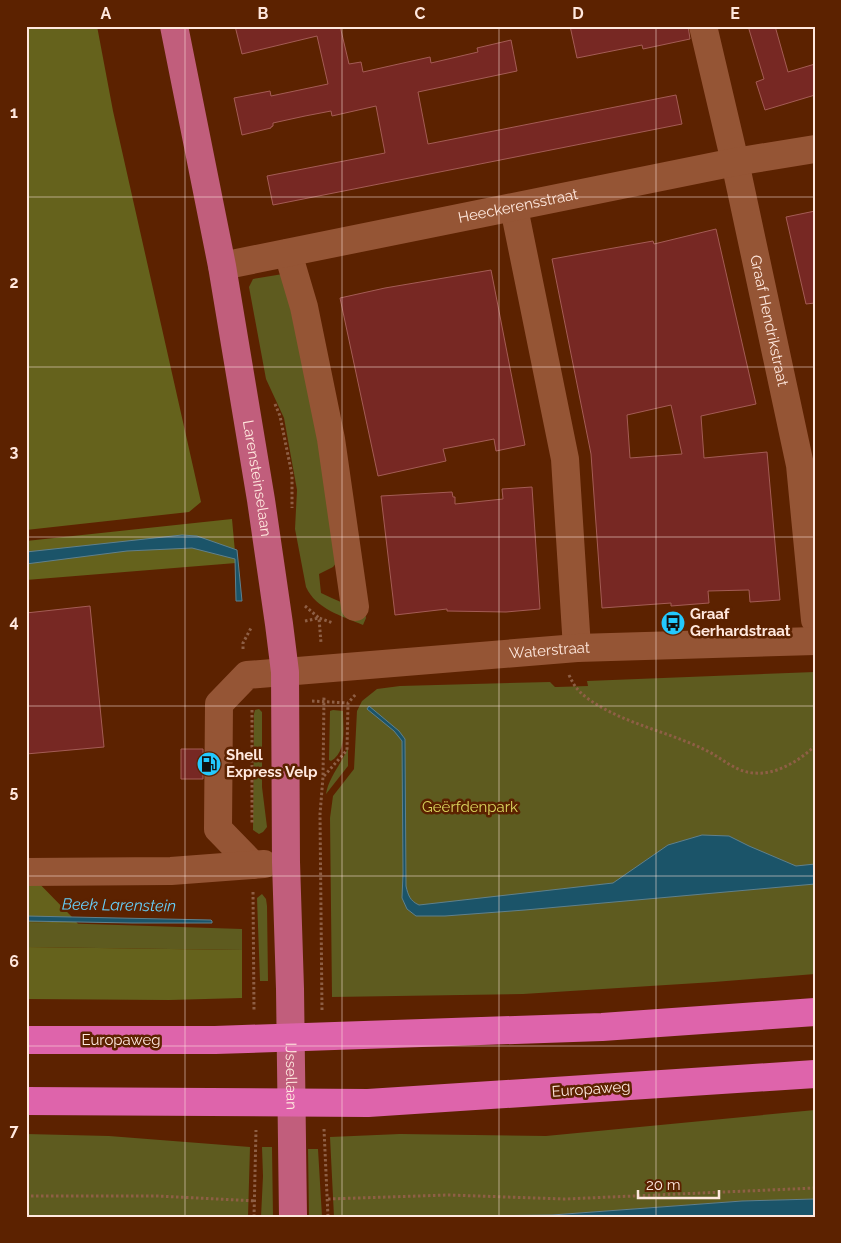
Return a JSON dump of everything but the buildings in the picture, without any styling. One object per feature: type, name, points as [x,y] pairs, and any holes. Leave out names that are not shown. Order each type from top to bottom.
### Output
[{"type":"highway","name":"Europaweg","points":[[26,1040],[215,1040],[602,1028],[815,1012]]},
{"type":"highway","name":"Europaweg","points":[[26,1101],[368,1103],[815,1074]]},
{"type":"main road","name":"Larensteinselaan","points":[[174,26],[222,266],[260,490],[280,624],[284,672],[288,936]]},
{"type":"main road","name":"IJssellaan","points":[[288,936],[293,1217]]},
{"type":"street","name":"Graaf Hendrikstraat","points":[[703,26],[735,162],[800,465],[815,620]]},
{"type":"street","name":"Heeckerensstraat","points":[[222,266],[735,162],[815,149]]},
{"type":"street","points":[[514,208],[565,458],[577,648]]},
{"type":"street","points":[[288,253],[304,306],[331,439],[346,616]]},
{"type":"street","name":"Waterstraat","points":[[252,865],[218,829],[219,704],[246,675],[577,648],[815,641]]},
{"type":"street","points":[[26,872],[171,871],[286,862]]},
{"type":"path","points":[[280,624],[346,616]]},
{"type":"path","points":[[577,648],[569,674],[574,688],[588,699],[615,714],[686,740],[741,770],[752,773],[764,773],[775,770],[800,759],[815,746]]},
{"type":"path","points":[[252,702],[253,988]]},
{"type":"path","points":[[323,777],[346,750],[348,703]]},
{"type":"path","points":[[320,933],[321,985]]},
{"type":"path","points":[[328,1199],[448,1195],[565,1199],[815,1188]]},
{"type":"path","points":[[26,1196],[157,1196],[256,1201]]},
{"type":"green space","points":[[283,274],[325,465],[337,562],[333,567],[319,574],[321,593],[365,611],[366,618],[363,625],[330,611],[310,595],[306,587],[295,529],[297,490],[284,418],[266,379],[249,287],[253,279]]},
{"type":"green space","name":"Geërfdenpark","points":[[815,672],[815,974],[523,994],[332,997],[330,818],[333,796],[354,769],[357,711],[362,701],[377,689],[400,686],[550,682],[555,687],[588,686],[587,681]]},
{"type":"green space","points":[[259,709],[262,712],[262,787],[267,827],[259,834],[253,830],[254,714],[255,710]]},
{"type":"green space","points":[[330,711],[343,711],[343,739],[340,752],[331,761],[329,760]]},
{"type":"green space","points":[[348,747],[348,766],[326,794],[330,781]]},
{"type":"green space","points":[[262,894],[266,899],[267,906],[268,981],[260,981],[257,898]]},
{"type":"green space","points":[[26,922],[242,929],[242,950],[26,947]]},
{"type":"green space","points":[[815,1110],[815,1199],[742,1201],[552,1215],[334,1217],[330,1137],[400,1134],[546,1136]]},
{"type":"green space","points":[[26,1134],[109,1136],[250,1147],[248,1217],[26,1217]]},
{"type":"green space","points":[[262,1147],[272,1147],[273,1217],[261,1217]]},
{"type":"green space","points":[[308,1149],[318,1149],[322,1217],[309,1217]]},
{"type":"shaded area","points":[[26,26],[97,26],[113,111],[201,502],[189,512],[26,530]]},
{"type":"shaded area","points":[[232,519],[236,563],[26,580],[26,541]]},
{"type":"shaded area","points":[[26,870],[72,917],[78,924],[26,922]]},
{"type":"shaded area","points":[[26,947],[242,950],[242,998],[169,1000],[26,999]]},
{"type":"water","points":[[182,535],[197,536],[237,550],[242,601],[236,601],[235,559],[192,548],[127,551],[26,564],[26,552]]},
{"type":"water","points":[[369,706],[399,731],[405,739],[406,886],[413,902],[419,905],[613,883],[668,845],[702,835],[729,836],[796,866],[815,864],[815,884],[525,910],[445,916],[416,916],[407,909],[402,898],[402,741],[394,731],[367,709]]},
{"type":"water","points":[[26,916],[211,920],[212,923],[26,921]]},
{"type":"water","points":[[815,1199],[815,1217],[400,1217],[552,1215],[742,1201]]},
{"type":"place","name":"Graaf Gerhardstraat","points":[[673,623]]},
{"type":"place","name":"Shell Express Velp","points":[[209,764]]},
{"type":"water label","name":"Beek Larenstein","points":[[119,905]]}]
